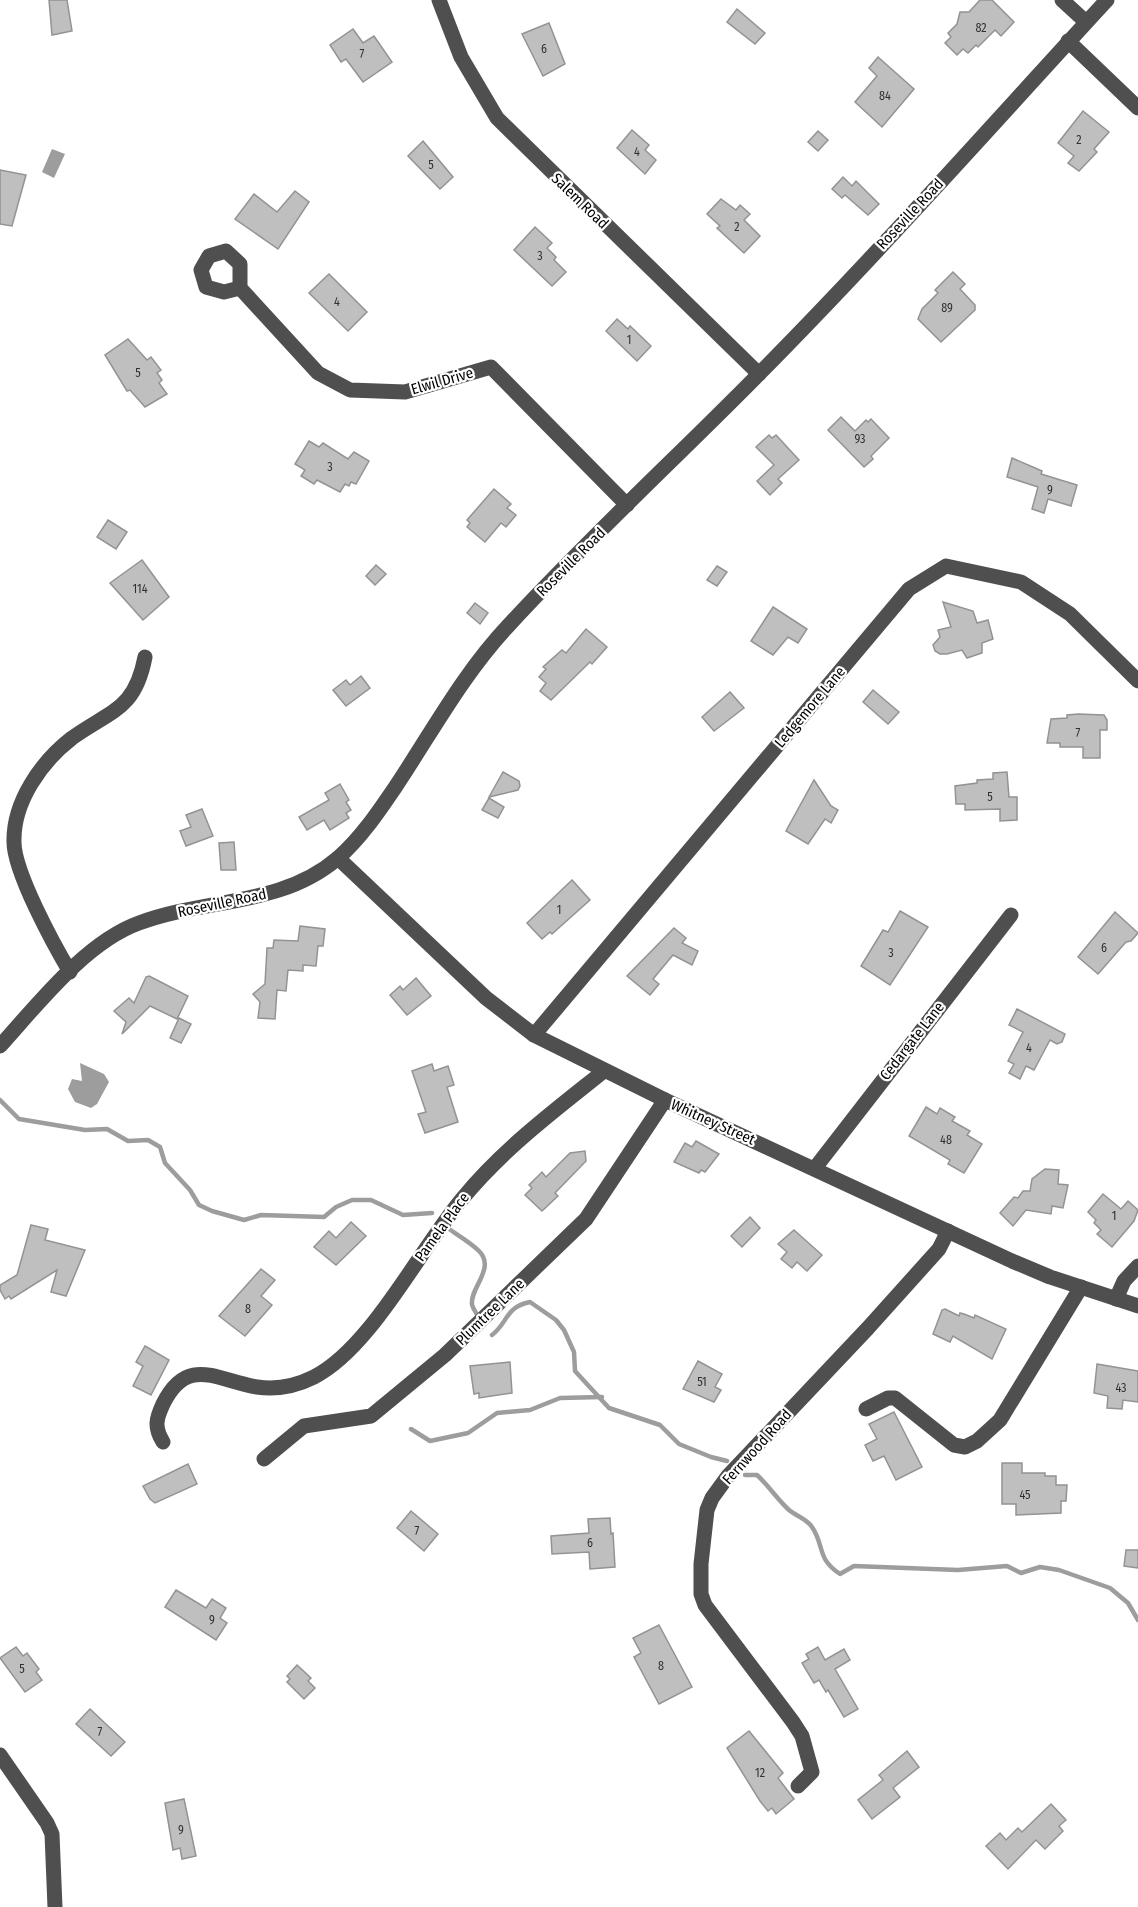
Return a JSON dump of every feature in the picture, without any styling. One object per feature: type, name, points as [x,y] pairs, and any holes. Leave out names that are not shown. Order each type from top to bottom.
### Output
[{"type":"street","name":"Salem Road","points":[[440,0],[461,57],[497,118],[759,374]]},
{"type":"street","points":[[1062,0],[1086,22]]},
{"type":"street","name":"Roseville Road","points":[[0,1046],[70,972],[114,934],[166,915],[256,898],[300,882],[338,858],[380,810],[485,652],[627,505],[759,374],[1107,0]]},
{"type":"street","points":[[1068,41],[1138,108]]},
{"type":"street","name":"Elwil Drive","points":[[240,288],[318,373],[350,390],[405,392],[491,367],[627,505]]},
{"type":"street","name":"Ledgemore Lane","points":[[534,1035],[909,589],[946,566],[1021,582],[1070,614],[1138,681]]},
{"type":"street","points":[[70,972],[49,937],[25,879],[14,844],[17,812],[41,768],[71,739],[130,699],[141,678],[145,657]]},
{"type":"street","name":"Whitney Street","points":[[338,858],[486,998],[534,1035],[665,1100],[948,1231],[1035,1270],[1138,1306]]},
{"type":"street","name":"Cedargate Lane","points":[[815,1168],[1011,915]]},
{"type":"street","name":"Pamela Place","points":[[163,1442],[156,1428],[158,1416],[176,1382],[189,1375],[200,1373],[258,1387],[290,1387],[316,1376],[357,1341],[459,1201],[501,1155],[604,1071]]},
{"type":"street","name":"Plumtree Lane","points":[[264,1459],[304,1426],[371,1416],[445,1355],[586,1219],[665,1100]]},
{"type":"street","name":"Fernwood Road","points":[[798,1786],[812,1772],[802,1736],[705,1605],[701,1594],[701,1564],[707,1509],[728,1476],[884,1311],[939,1249],[948,1231]]},
{"type":"street","points":[[1116,1299],[1124,1281],[1138,1266]]},
{"type":"street","points":[[866,1409],[888,1398],[894,1398],[954,1445],[965,1447],[977,1441],[1000,1420],[1081,1287]]},
{"type":"street","points":[[0,1755],[47,1823],[54,1843],[55,1907]]},
{"type":"shaded area","points":[[52,149],[65,154],[54,178],[42,172]]},
{"type":"shaded area","points":[[80,1063],[104,1074],[109,1082],[97,1104],[91,1108],[75,1102],[68,1089],[72,1079],[82,1081]]},
{"type":"building","points":[[49,0],[67,0],[72,31],[52,35]]},
{"type":"building","points":[[980,0],[992,0],[1014,22],[1001,36],[995,30],[978,47],[976,45],[968,53],[963,49],[957,55],[945,43],[951,37],[948,33],[957,24],[960,12],[969,12]]},
{"type":"building","points":[[737,9],[765,33],[755,44],[727,22]]},
{"type":"building","points":[[549,23],[565,64],[543,76],[522,34]]},
{"type":"building","points":[[353,29],[363,43],[374,36],[392,62],[363,82],[346,59],[341,62],[330,45]]},
{"type":"building","points":[[878,57],[914,89],[882,127],[855,102],[877,76],[869,68]]},
{"type":"building","points":[[1083,111],[1109,132],[1094,149],[1097,152],[1079,171],[1068,163],[1074,156],[1058,143]]},
{"type":"building","points":[[632,130],[649,145],[645,150],[656,160],[645,174],[617,148]]},
{"type":"building","points":[[818,131],[828,140],[818,151],[808,142]]},
{"type":"building","points":[[423,141],[453,177],[440,189],[408,156]]},
{"type":"building","points":[[0,170],[26,175],[12,226],[0,224]]},
{"type":"building","points":[[843,177],[852,186],[856,181],[879,204],[868,215],[845,195],[842,198],[832,189]]},
{"type":"building","points":[[295,191],[309,202],[278,249],[235,219],[254,194],[277,212]]},
{"type":"building","points":[[721,199],[736,210],[740,205],[750,214],[744,220],[760,236],[744,253],[717,228],[720,226],[707,214]]},
{"type":"building","points":[[535,227],[552,243],[547,248],[556,257],[554,260],[566,272],[552,286],[514,250]]},
{"type":"building","points":[[953,272],[965,284],[960,289],[975,305],[975,310],[941,342],[918,319],[922,309],[938,293],[935,290]]},
{"type":"building","points":[[329,274],[367,312],[348,331],[309,293]]},
{"type":"building","points":[[617,319],[628,329],[630,326],[651,346],[637,361],[606,331]]},
{"type":"building","points":[[128,339],[147,360],[151,357],[161,370],[157,373],[162,380],[159,383],[167,394],[145,407],[130,390],[127,391],[105,355]]},
{"type":"building","points":[[841,417],[855,431],[866,420],[868,422],[871,419],[889,438],[871,456],[873,459],[864,467],[828,430]]},
{"type":"building","points":[[769,435],[772,438],[776,435],[799,460],[778,479],[782,483],[770,495],[757,481],[774,465],[756,447]]},
{"type":"building","points":[[309,441],[319,447],[323,443],[348,459],[354,452],[369,461],[356,484],[351,482],[349,486],[345,484],[340,492],[317,480],[314,484],[301,476],[305,470],[295,464]]},
{"type":"building","points":[[1012,458],[1042,471],[1041,474],[1077,485],[1071,506],[1048,499],[1044,513],[1032,509],[1038,487],[1007,477]]},
{"type":"building","points":[[494,489],[511,504],[507,508],[516,515],[506,527],[501,523],[485,542],[467,527],[470,523],[467,520]]},
{"type":"building","points":[[108,520],[127,532],[116,549],[97,537]]},
{"type":"building","points":[[142,560],[169,597],[143,620],[110,583]]},
{"type":"building","points":[[376,565],[386,574],[375,585],[366,576]]},
{"type":"building","points":[[717,566],[727,572],[717,586],[707,580]]},
{"type":"building","points":[[943,602],[973,611],[977,623],[988,620],[993,639],[982,643],[982,653],[967,658],[962,650],[947,654],[935,651],[933,645],[940,637],[938,630],[951,627]]},
{"type":"building","points":[[475,603],[488,613],[480,624],[467,613]]},
{"type":"building","points":[[773,607],[807,629],[798,643],[788,637],[773,655],[751,641]]},
{"type":"building","points":[[586,629],[607,647],[592,664],[590,662],[551,700],[540,691],[546,683],[539,677],[546,669],[543,667],[562,650],[566,653]]},
{"type":"building","points":[[361,676],[370,688],[346,706],[333,690],[346,680],[350,685]]},
{"type":"building","points":[[873,690],[899,712],[888,724],[863,702]]},
{"type":"building","points":[[730,692],[744,708],[714,731],[702,717]]},
{"type":"building","points":[[1067,715],[1104,715],[1107,720],[1107,730],[1100,730],[1100,758],[1083,758],[1083,747],[1060,747],[1060,743],[1047,743],[1051,719],[1067,718]]},
{"type":"building","points":[[503,772],[519,781],[518,790],[489,797]]},
{"type":"building","points":[[1007,772],[1009,797],[1017,797],[1017,820],[1000,821],[1000,809],[965,810],[965,804],[956,804],[955,786],[977,783],[977,780],[993,779],[993,773]]},
{"type":"building","points":[[814,780],[831,806],[838,810],[831,823],[825,819],[808,844],[786,831]]},
{"type":"building","points":[[340,784],[349,800],[346,802],[351,810],[346,813],[349,818],[330,830],[324,820],[307,830],[299,817],[329,800],[325,793]]},
{"type":"building","points":[[489,798],[504,807],[498,818],[482,810]]},
{"type":"building","points":[[202,809],[213,836],[186,846],[180,831],[191,827],[186,815]]},
{"type":"building","points":[[234,842],[236,870],[221,870],[219,843]]},
{"type":"building","points":[[572,880],[590,900],[552,934],[550,932],[542,939],[527,923]]},
{"type":"building","points":[[900,911],[928,927],[890,985],[861,966],[883,930],[888,932]]},
{"type":"building","points":[[1115,912],[1138,933],[1131,941],[1126,942],[1098,974],[1078,957]]},
{"type":"building","points":[[300,926],[325,929],[323,946],[318,946],[316,966],[303,965],[303,971],[288,970],[286,991],[277,990],[275,1019],[258,1018],[260,1002],[253,994],[265,984],[267,948],[273,948],[274,940],[298,941]]},
{"type":"building","points":[[674,928],[686,938],[682,943],[698,951],[692,965],[673,955],[653,979],[659,984],[650,995],[627,976]]},
{"type":"building","points":[[149,976],[188,996],[177,1019],[150,1006],[122,1034],[126,1022],[114,1011],[129,998],[134,1003],[146,977]]},
{"type":"building","points":[[416,978],[431,996],[407,1015],[390,995],[400,986],[403,990]]},
{"type":"building","points":[[1017,1009],[1065,1034],[1062,1042],[1057,1044],[1050,1040],[1034,1070],[1026,1066],[1020,1079],[1009,1073],[1014,1064],[1008,1061],[1023,1032],[1009,1025]]},
{"type":"building","points":[[179,1018],[191,1024],[181,1043],[170,1038]]},
{"type":"building","points":[[432,1064],[434,1071],[448,1066],[454,1085],[447,1087],[458,1122],[425,1133],[418,1114],[426,1112],[412,1071]]},
{"type":"building","points":[[926,1107],[937,1114],[940,1108],[955,1117],[952,1121],[970,1131],[967,1135],[982,1144],[964,1173],[948,1164],[950,1160],[909,1136]]},
{"type":"building","points":[[696,1141],[719,1154],[705,1172],[701,1170],[699,1173],[674,1162],[685,1143],[692,1147]]},
{"type":"building","points":[[585,1151],[586,1161],[555,1193],[558,1196],[542,1211],[525,1195],[532,1188],[529,1185],[542,1172],[546,1177],[570,1153]]},
{"type":"building","points":[[1045,1169],[1059,1170],[1058,1184],[1068,1185],[1063,1208],[1052,1206],[1051,1214],[1026,1210],[1013,1226],[1000,1213],[1014,1197],[1018,1198],[1023,1191],[1030,1191],[1032,1179]]},
{"type":"building","points":[[1103,1194],[1121,1209],[1128,1201],[1138,1210],[1134,1221],[1112,1247],[1097,1234],[1101,1230],[1094,1223],[1096,1220],[1088,1212]]},
{"type":"building","points":[[750,1217],[760,1228],[742,1247],[731,1236]]},
{"type":"building","points":[[351,1222],[366,1236],[336,1265],[314,1247],[329,1231],[336,1238]]},
{"type":"building","points":[[31,1225],[48,1229],[45,1240],[85,1250],[66,1296],[51,1292],[57,1270],[11,1299],[9,1296],[5,1299],[0,1290],[0,1285],[17,1275]]},
{"type":"building","points":[[794,1230],[822,1255],[807,1271],[797,1262],[792,1268],[781,1259],[787,1252],[778,1244]]},
{"type":"building","points":[[261,1269],[275,1280],[261,1296],[272,1305],[245,1336],[219,1316]]},
{"type":"building","points":[[945,1309],[959,1316],[960,1313],[974,1318],[975,1315],[1006,1329],[992,1359],[953,1336],[950,1342],[933,1334],[942,1310]]},
{"type":"building","points":[[145,1346],[169,1360],[151,1395],[133,1386],[143,1366],[136,1362]]},
{"type":"building","points":[[698,1361],[722,1374],[715,1387],[721,1390],[714,1402],[683,1389]]},
{"type":"building","points":[[510,1362],[512,1393],[479,1398],[479,1393],[474,1394],[470,1366]]},
{"type":"building","points":[[1097,1364],[1138,1371],[1138,1402],[1123,1400],[1122,1409],[1107,1408],[1108,1396],[1094,1393]]},
{"type":"building","points":[[894,1412],[922,1467],[896,1480],[884,1456],[873,1461],[865,1445],[877,1439],[869,1424]]},
{"type":"building","points":[[1002,1463],[1022,1463],[1022,1473],[1045,1473],[1045,1476],[1056,1476],[1056,1485],[1067,1485],[1066,1501],[1061,1501],[1061,1513],[1016,1515],[1016,1504],[1002,1504]]},
{"type":"building","points":[[188,1464],[197,1484],[155,1503],[150,1499],[143,1486]]},
{"type":"building","points":[[411,1511],[438,1534],[424,1551],[397,1528]]},
{"type":"building","points":[[610,1518],[615,1567],[590,1569],[589,1552],[552,1554],[551,1536],[589,1533],[588,1519]]},
{"type":"building","points":[[1126,1550],[1138,1550],[1138,1568],[1124,1566]]},
{"type":"building","points":[[176,1590],[206,1608],[212,1599],[226,1608],[220,1618],[227,1623],[216,1640],[165,1607]]},
{"type":"building","points":[[659,1625],[692,1687],[659,1704],[634,1657],[641,1653],[633,1638]]},
{"type":"building","points":[[16,1647],[23,1656],[27,1653],[39,1669],[36,1672],[42,1680],[25,1692],[0,1658]]},
{"type":"building","points":[[818,1647],[825,1660],[844,1649],[850,1660],[835,1669],[858,1709],[844,1717],[828,1690],[826,1692],[819,1680],[814,1683],[802,1663],[809,1659],[806,1654]]},
{"type":"building","points":[[297,1665],[311,1678],[308,1681],[315,1688],[304,1699],[287,1682],[290,1679],[287,1676]]},
{"type":"building","points":[[90,1709],[125,1742],[111,1756],[76,1724]]},
{"type":"building","points":[[749,1731],[783,1773],[778,1778],[794,1799],[776,1814],[772,1808],[768,1811],[760,1801],[727,1748]]},
{"type":"building","points":[[907,1751],[919,1767],[893,1788],[900,1797],[872,1819],[858,1800],[883,1780],[879,1775]]},
{"type":"building","points":[[184,1799],[196,1856],[182,1859],[180,1848],[173,1850],[165,1803]]},
{"type":"building","points":[[1051,1804],[1066,1820],[1059,1826],[1063,1831],[1045,1849],[1036,1840],[1008,1869],[986,1846],[1000,1833],[1006,1840],[1018,1828],[1022,1832]]},
{"type":"waterway","points":[[0,1100],[19,1119],[85,1130],[107,1129],[128,1141],[148,1140],[160,1147],[165,1163],[190,1190],[199,1205],[244,1220],[261,1215],[324,1217],[336,1207],[352,1200],[371,1200],[403,1215],[432,1213]]},
{"type":"waterway","points":[[449,1229],[476,1248],[485,1264],[472,1298],[472,1306],[478,1317]]},
{"type":"waterway","points":[[492,1335],[511,1311],[530,1302],[556,1320],[564,1330],[574,1352],[575,1371],[609,1408],[660,1425],[679,1444],[727,1461]]},
{"type":"waterway","points":[[411,1429],[430,1441],[468,1433],[497,1413],[530,1410],[560,1398],[602,1397]]},
{"type":"waterway","points":[[745,1475],[757,1475],[789,1510],[810,1524],[827,1563],[840,1574],[854,1566],[958,1570],[1007,1566],[1021,1573],[1040,1567],[1059,1570],[1110,1588],[1128,1603],[1138,1620]]}]
